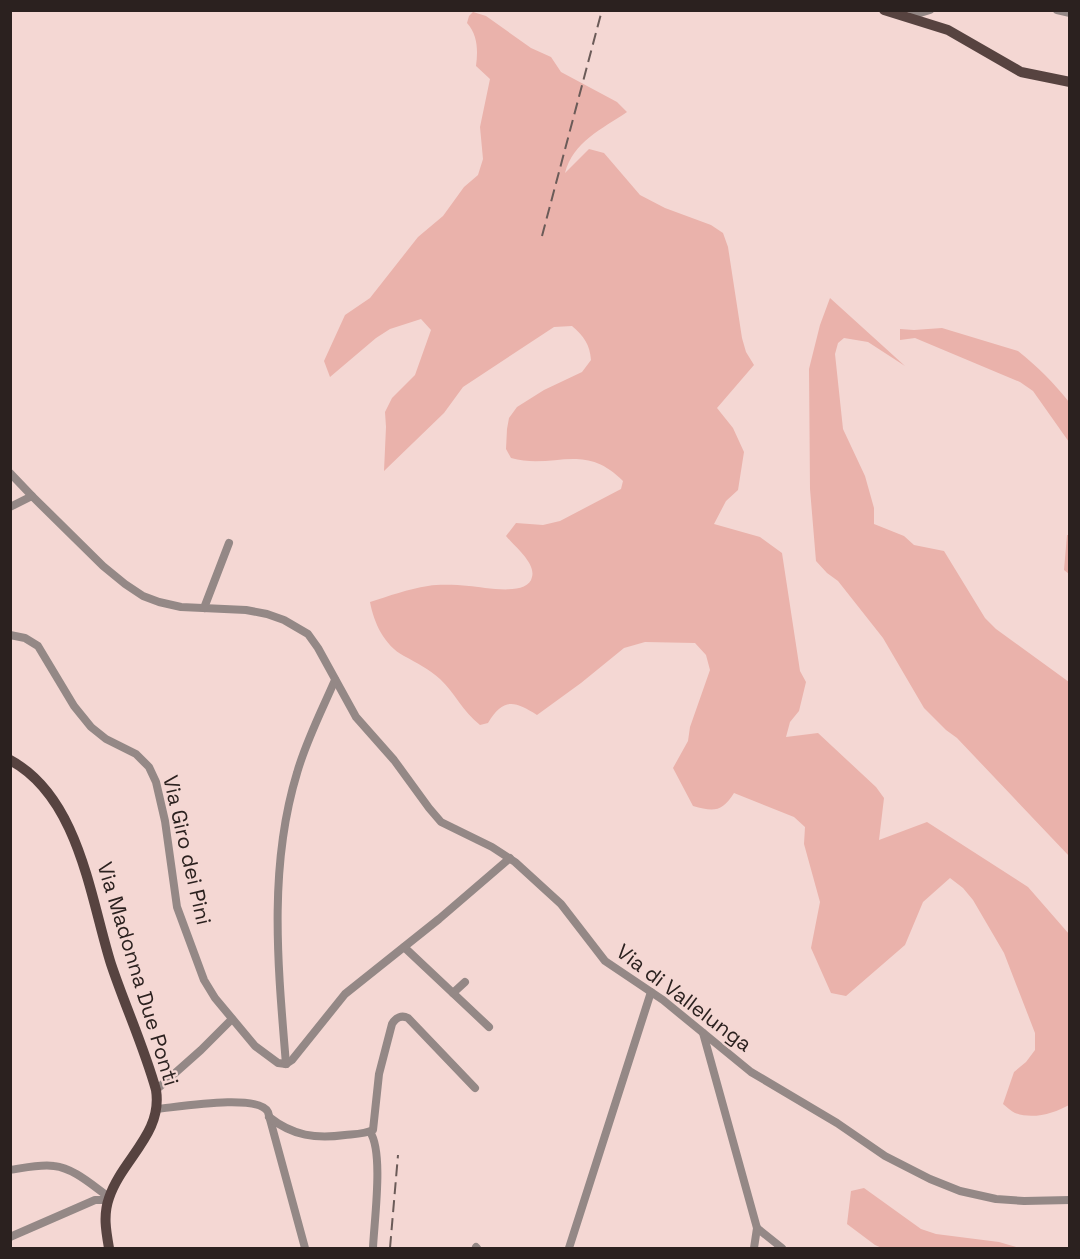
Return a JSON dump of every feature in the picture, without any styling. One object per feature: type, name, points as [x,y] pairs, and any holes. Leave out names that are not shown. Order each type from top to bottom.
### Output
[{"type":"main road","points":[[884,10],[953,32],[1021,72],[1070,82]]},
{"type":"main road","name":"Via Madonna Due Ponti","points":[[10,760],[30,773],[46,788],[74,841],[87,875],[111,963],[156,1090],[157,1109],[152,1126],[109,1198],[105,1222],[109,1248]]},
{"type":"street","points":[[904,18],[930,10]]},
{"type":"street","points":[[1057,10],[1070,12]]},
{"type":"street","name":"Via di Vallelunga","points":[[10,473],[67,531],[130,588],[159,603],[260,612],[289,623],[312,639],[356,717],[394,760],[437,818],[510,858],[561,904],[600,956],[611,966],[651,992],[760,1077],[837,1123],[885,1156],[930,1179],[966,1193],[996,1199],[1035,1202],[1070,1200]]},
{"type":"street","points":[[10,507],[32,496]]},
{"type":"street","points":[[204,608],[230,543]]},
{"type":"street","name":"Via Giro dei Pini","points":[[10,635],[25,638],[38,646],[74,706],[91,727],[103,737],[136,754],[149,767],[158,789],[164,815],[174,895],[204,980],[214,998],[260,1050],[278,1063],[286,1064]]},
{"type":"street","points":[[335,680],[297,771],[284,836],[277,911],[277,939],[286,1064],[292,1060],[342,997],[510,858]]},
{"type":"street","points":[[404,947],[489,1027]]},
{"type":"street","points":[[453,993],[465,982]]},
{"type":"street","points":[[569,1248],[651,992]]},
{"type":"street","points":[[269,1117],[289,1131],[310,1136],[330,1137],[370,1132],[375,1127],[376,1092],[382,1057],[392,1024],[400,1017],[408,1018],[476,1088]]},
{"type":"street","points":[[156,1090],[232,1019]]},
{"type":"street","points":[[703,1033],[756,1228],[754,1248]]},
{"type":"street","points":[[157,1109],[237,1102],[262,1105],[267,1110],[305,1248]]},
{"type":"street","points":[[370,1132],[374,1140],[377,1165],[373,1248]]},
{"type":"street","points":[[10,1170],[45,1166],[59,1167],[75,1174],[109,1198]]},
{"type":"street","points":[[10,1237],[95,1200],[109,1198]]},
{"type":"street","points":[[756,1228],[782,1248]]},
{"type":"shaded area","points":[[473,12],[486,16],[531,48],[551,57],[561,72],[617,102],[627,112],[590,137],[575,153],[565,173],[589,149],[604,153],[640,195],[665,208],[711,225],[723,233],[728,247],[742,338],[746,352],[754,365],[717,408],[733,428],[744,452],[738,490],[726,501],[714,524],[760,537],[782,553],[800,671],[806,682],[799,711],[790,722],[786,737],[818,733],[876,787],[884,798],[879,840],[927,822],[1028,887],[1069,934],[1069,1105],[1051,1113],[1029,1116],[1015,1113],[1003,1104],[1014,1072],[1035,1050],[1035,1033],[1004,953],[973,900],[950,878],[923,902],[905,945],[846,996],[831,993],[811,948],[820,902],[804,844],[805,827],[794,817],[734,793],[725,804],[717,809],[693,806],[673,768],[688,741],[690,727],[710,670],[706,655],[695,643],[645,642],[624,648],[537,715],[522,706],[510,704],[499,709],[488,723],[480,725],[440,679],[397,651],[381,633],[370,602],[433,585],[505,589],[523,587],[532,577],[531,566],[506,536],[516,523],[543,525],[560,521],[621,489],[623,481],[609,469],[595,462],[582,459],[527,461],[511,458],[506,449],[509,418],[517,407],[544,390],[582,372],[591,360],[586,341],[572,326],[554,327],[463,387],[444,413],[384,471],[385,412],[392,398],[415,375],[431,330],[421,319],[390,329],[330,377],[324,361],[345,315],[370,298],[418,237],[443,216],[464,187],[478,175],[483,159],[480,127],[490,79],[476,66],[476,43],[467,23]]},
{"type":"shaded area","points":[[830,298],[905,366],[868,342],[844,338],[838,343],[835,354],[843,429],[865,476],[874,508],[874,524],[904,536],[914,545],[944,551],[985,618],[996,629],[1069,682],[1069,856],[957,738],[924,708],[883,638],[838,581],[816,561],[810,489],[809,369],[820,325]]},
{"type":"shaded area","points":[[942,328],[1018,351],[1032,363],[1069,402],[1069,442],[1033,391],[1020,382],[915,338],[900,340],[900,329]]},
{"type":"shaded area","points":[[1067,535],[1069,535],[1069,574],[1064,570]]},
{"type":"shaded area","points":[[864,1188],[921,1229],[936,1234],[999,1242],[1020,1248],[882,1248],[847,1224],[851,1191]]},
{"type":"railway","points":[[542,236],[602,10]]},
{"type":"railway","points":[[390,1248],[398,1155]]}]
